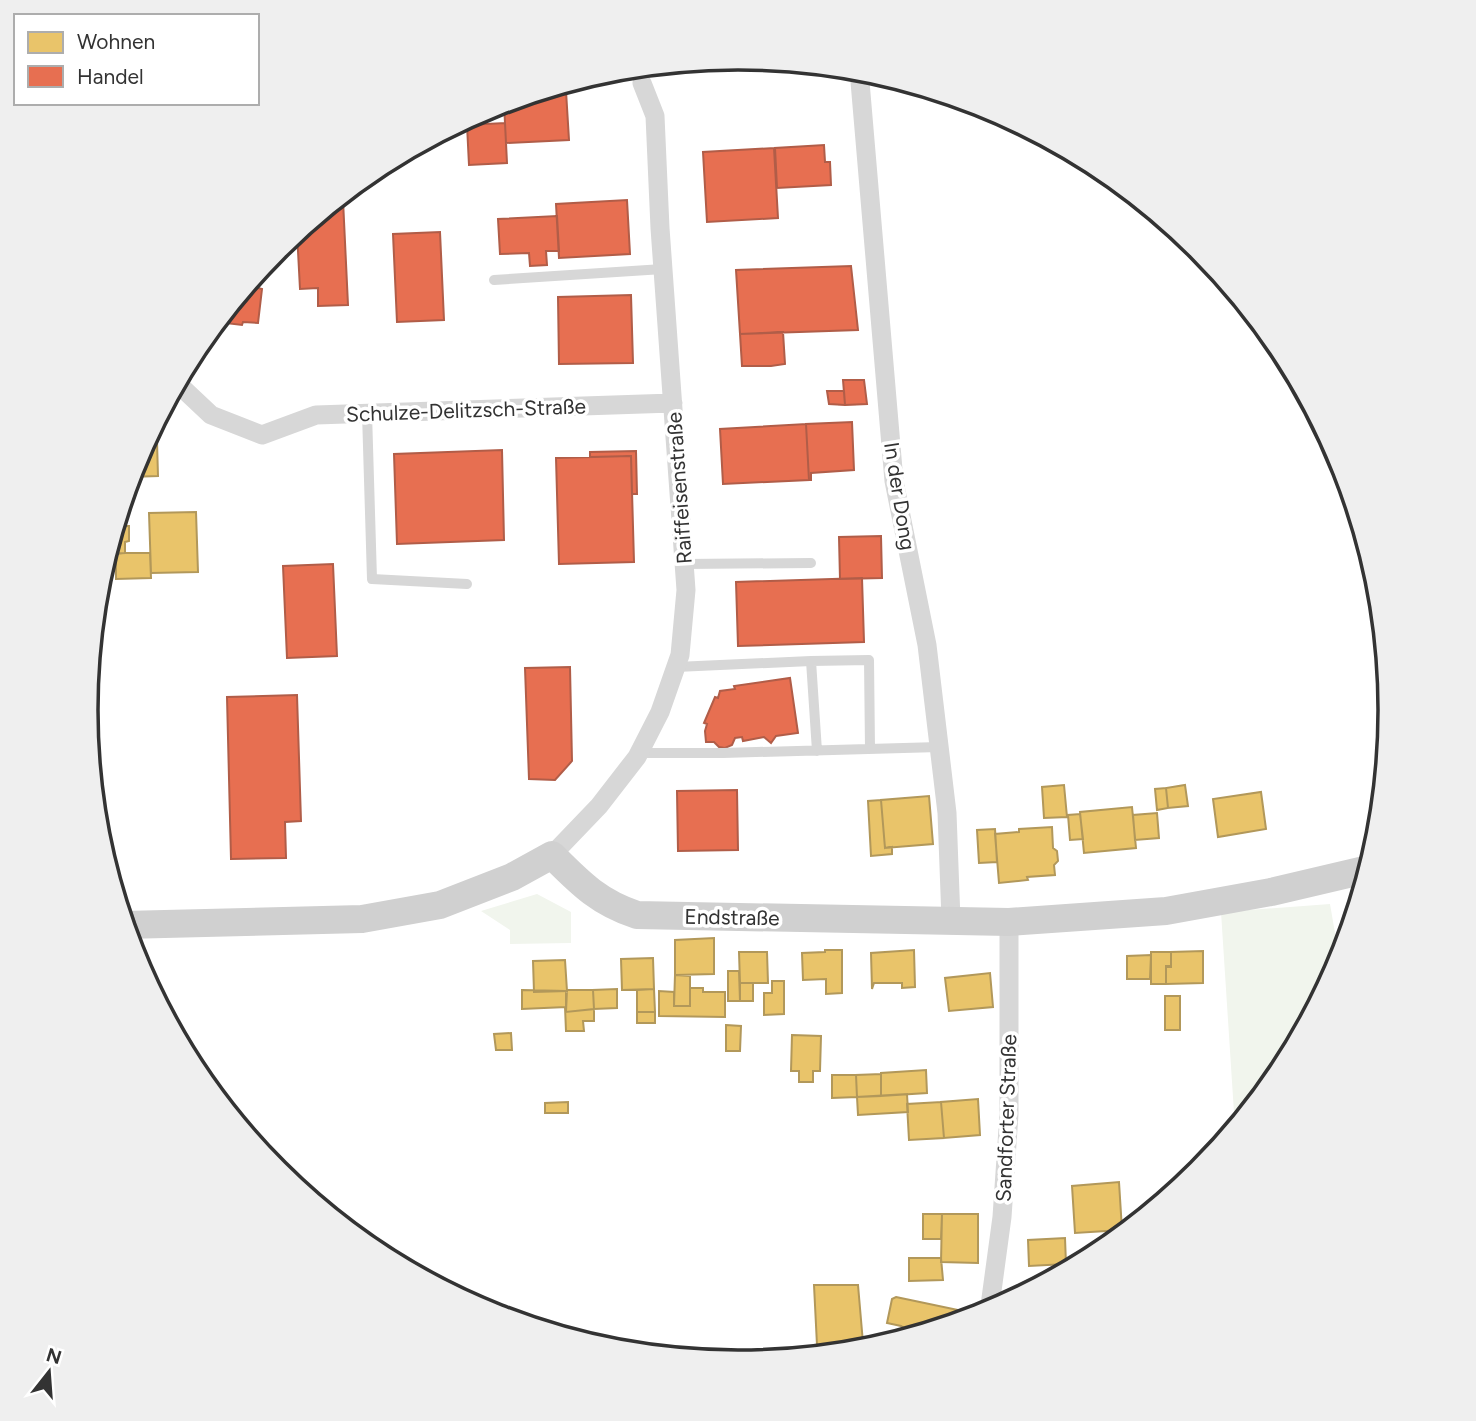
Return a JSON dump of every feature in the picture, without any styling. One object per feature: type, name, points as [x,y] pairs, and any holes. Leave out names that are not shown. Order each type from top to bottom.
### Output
[{"type":"street","name":"In der Dong","points":[[860,81],[894,481],[927,645],[947,813],[951,920]]},
{"type":"street","name":"Raiffeisenstraße","points":[[552,855],[599,806],[639,753],[660,712],[680,655],[686,590],[655,116],[642,83]]},
{"type":"street","name":"Schulze-Delitzsch-Straße","points":[[184,389],[211,415],[262,435],[316,415],[673,403]]},
{"type":"street","name":"Endstraße","points":[[552,855],[589,892],[613,907],[637,915],[1009,922],[1166,911],[1271,892],[1358,872]]},
{"type":"street","points":[[134,925],[362,919],[440,905],[512,877],[552,855]]},
{"type":"street","name":"Sandforter Straße","points":[[991,1298],[1003,1217],[1009,1114],[1009,922]]},
{"type":"lane","points":[[494,280],[663,269]]},
{"type":"lane","points":[[367,413],[372,579],[467,584]]},
{"type":"lane","points":[[684,564],[811,563]]},
{"type":"lane","points":[[676,667],[869,660],[870,749]]},
{"type":"lane","points":[[811,661],[817,751]]},
{"type":"lane","points":[[639,753],[939,747]]},
{"type":"shaded area","points":[[537,894],[571,912],[571,943],[510,944],[510,930],[481,911]]},
{"type":"shaded area","points":[[1330,904],[1336,940],[1293,1031],[1234,1115],[1221,912]]},
{"type":"building: Wohnen","points":[[157,442],[158,476],[142,477]]},
{"type":"building: Wohnen","points":[[196,512],[198,572],[151,573],[149,513]]},
{"type":"building: Wohnen","points":[[125,526],[129,526],[129,541],[125,542],[125,553],[117,553]]},
{"type":"building: Wohnen","points":[[150,553],[151,578],[116,579],[117,554]]},
{"type":"building: Wohnen","points":[[1064,785],[1067,817],[1044,818],[1042,787]]},
{"type":"building: Wohnen","points":[[1185,785],[1188,806],[1168,808],[1166,788]]},
{"type":"building: Wohnen","points":[[1166,788],[1168,808],[1157,810],[1155,789]]},
{"type":"building: Wohnen","points":[[1261,792],[1266,829],[1218,837],[1213,799]]},
{"type":"building: Wohnen","points":[[929,796],[933,844],[885,848],[881,800]]},
{"type":"building: Wohnen","points":[[881,800],[885,848],[892,847],[892,854],[871,856],[868,801]]},
{"type":"building: Wohnen","points":[[1132,807],[1136,848],[1084,853],[1080,812]]},
{"type":"building: Wohnen","points":[[1157,813],[1159,838],[1135,840],[1133,815]]},
{"type":"building: Wohnen","points":[[1080,814],[1083,839],[1070,840],[1068,815]]},
{"type":"building: Wohnen","points":[[1052,827],[1053,848],[1057,851],[1058,861],[1054,865],[1055,875],[999,883],[995,834]]},
{"type":"building: Wohnen","points":[[995,829],[997,862],[979,863],[977,830]]},
{"type":"building: Wohnen","points":[[714,938],[714,974],[675,975],[675,940]]},
{"type":"building: Wohnen","points":[[842,950],[842,993],[826,994],[826,979],[803,980],[802,953]]},
{"type":"building: Wohnen","points":[[914,950],[915,987],[902,988],[902,983],[874,983],[872,989],[871,953]]},
{"type":"building: Wohnen","points":[[1203,951],[1203,983],[1166,984],[1166,967],[1171,967],[1171,952]]},
{"type":"building: Wohnen","points":[[739,952],[767,952],[768,983],[740,983]]},
{"type":"building: Wohnen","points":[[1151,952],[1171,952],[1171,966],[1166,966],[1166,984],[1151,984]]},
{"type":"building: Wohnen","points":[[1151,955],[1150,979],[1127,979],[1127,956]]},
{"type":"building: Wohnen","points":[[653,958],[654,989],[622,990],[621,959]]},
{"type":"building: Wohnen","points":[[565,960],[567,991],[534,992],[533,961]]},
{"type":"building: Wohnen","points":[[728,971],[739,971],[740,1001],[728,1001]]},
{"type":"building: Wohnen","points":[[990,973],[993,1007],[949,1011],[945,978]]},
{"type":"building: Wohnen","points":[[675,975],[690,976],[690,1006],[674,1006]]},
{"type":"building: Wohnen","points":[[772,981],[784,981],[784,1014],[764,1015],[764,993],[772,993]]},
{"type":"building: Wohnen","points":[[740,983],[753,983],[753,1001],[740,1001]]},
{"type":"building: Wohnen","points":[[690,988],[703,988],[703,992],[725,992],[725,1017],[659,1016],[659,991],[674,992],[674,1006],[690,1006]]},
{"type":"building: Wohnen","points":[[617,989],[617,1008],[594,1009],[593,990]]},
{"type":"building: Wohnen","points":[[654,989],[655,1012],[637,1012],[637,990]]},
{"type":"building: Wohnen","points":[[522,990],[566,991],[566,1007],[522,1009]]},
{"type":"building: Wohnen","points":[[567,990],[593,990],[594,1009],[566,1012]]},
{"type":"building: Wohnen","points":[[1165,996],[1180,996],[1180,1030],[1165,1030]]},
{"type":"building: Wohnen","points":[[565,1007],[566,1012],[594,1009],[594,1021],[583,1021],[584,1031],[566,1031]]},
{"type":"building: Wohnen","points":[[637,1012],[655,1012],[655,1023],[637,1023]]},
{"type":"building: Wohnen","points":[[726,1025],[741,1026],[740,1051],[726,1051]]},
{"type":"building: Wohnen","points":[[511,1033],[512,1050],[496,1050],[494,1034]]},
{"type":"building: Wohnen","points":[[792,1035],[821,1036],[820,1071],[813,1071],[813,1082],[799,1082],[799,1071],[791,1071]]},
{"type":"building: Wohnen","points":[[926,1070],[927,1093],[881,1096],[881,1073]]},
{"type":"building: Wohnen","points":[[881,1074],[881,1096],[857,1097],[856,1075]]},
{"type":"building: Wohnen","points":[[832,1075],[856,1075],[857,1097],[832,1098]]},
{"type":"building: Wohnen","points":[[907,1094],[908,1112],[858,1115],[857,1097]]},
{"type":"building: Wohnen","points":[[978,1099],[980,1135],[944,1138],[941,1102]]},
{"type":"building: Wohnen","points":[[568,1102],[568,1113],[545,1113],[545,1103]]},
{"type":"building: Wohnen","points":[[941,1102],[944,1138],[909,1140],[907,1104]]},
{"type":"building: Wohnen","points":[[1119,1182],[1122,1224],[1111,1231],[1075,1233],[1072,1186]]},
{"type":"building: Wohnen","points":[[923,1214],[942,1214],[941,1239],[923,1239]]},
{"type":"building: Wohnen","points":[[942,1214],[978,1214],[978,1263],[941,1262]]},
{"type":"building: Wohnen","points":[[1065,1238],[1066,1260],[1059,1264],[1029,1266],[1028,1240]]},
{"type":"building: Wohnen","points":[[909,1258],[941,1258],[943,1280],[909,1281]]},
{"type":"building: Wohnen","points":[[814,1285],[858,1285],[863,1339],[817,1345]]},
{"type":"building: Wohnen","points":[[896,1297],[958,1310],[905,1329],[887,1323],[892,1299]]},
{"type":"building: Handel","points":[[566,94],[569,140],[506,143],[505,115]]},
{"type":"building: Handel","points":[[505,123],[507,163],[469,165],[467,131],[481,124]]},
{"type":"building: Handel","points":[[824,145],[825,162],[830,162],[831,185],[777,188],[775,148]]},
{"type":"building: Handel","points":[[774,148],[778,218],[707,222],[703,152]]},
{"type":"building: Handel","points":[[627,200],[630,254],[559,258],[556,204]]},
{"type":"building: Handel","points":[[343,206],[348,305],[318,306],[318,288],[300,289],[298,246]]},
{"type":"building: Handel","points":[[557,216],[559,251],[546,251],[547,265],[530,266],[529,253],[500,254],[498,219]]},
{"type":"building: Handel","points":[[440,232],[444,320],[397,322],[393,234]]},
{"type":"building: Handel","points":[[851,266],[858,330],[740,334],[736,270]]},
{"type":"building: Handel","points":[[258,286],[262,289],[258,323],[243,322],[242,325],[228,323]]},
{"type":"building: Handel","points":[[631,295],[633,363],[559,364],[558,297]]},
{"type":"building: Handel","points":[[783,332],[785,364],[742,366],[740,334]]},
{"type":"building: Handel","points":[[843,380],[864,380],[867,404],[845,405]]},
{"type":"building: Handel","points":[[827,391],[844,391],[845,405],[829,404]]},
{"type":"building: Handel","points":[[852,422],[854,470],[811,473],[809,480],[806,424]]},
{"type":"building: Handel","points":[[806,424],[809,480],[723,484],[720,429]]},
{"type":"building: Handel","points":[[502,450],[504,540],[397,544],[394,454]]},
{"type":"building: Handel","points":[[636,451],[637,494],[632,494],[631,456],[590,457],[590,452]]},
{"type":"building: Handel","points":[[631,456],[634,562],[559,564],[556,458]]},
{"type":"building: Handel","points":[[881,536],[882,578],[840,579],[839,537]]},
{"type":"building: Handel","points":[[333,564],[337,656],[287,658],[283,566]]},
{"type":"building: Handel","points":[[862,578],[864,642],[738,646],[736,582]]},
{"type":"building: Handel","points":[[570,667],[572,761],[555,780],[529,779],[525,668]]},
{"type":"building: Handel","points":[[790,678],[798,733],[776,736],[771,743],[764,737],[743,741],[742,737],[735,738],[732,745],[725,748],[714,742],[706,742],[707,724],[704,723],[720,691],[735,689],[734,686]]},
{"type":"building: Handel","points":[[297,695],[301,821],[285,822],[286,858],[231,859],[227,697]]},
{"type":"building: Handel","points":[[737,790],[738,850],[678,851],[677,791]]}]
